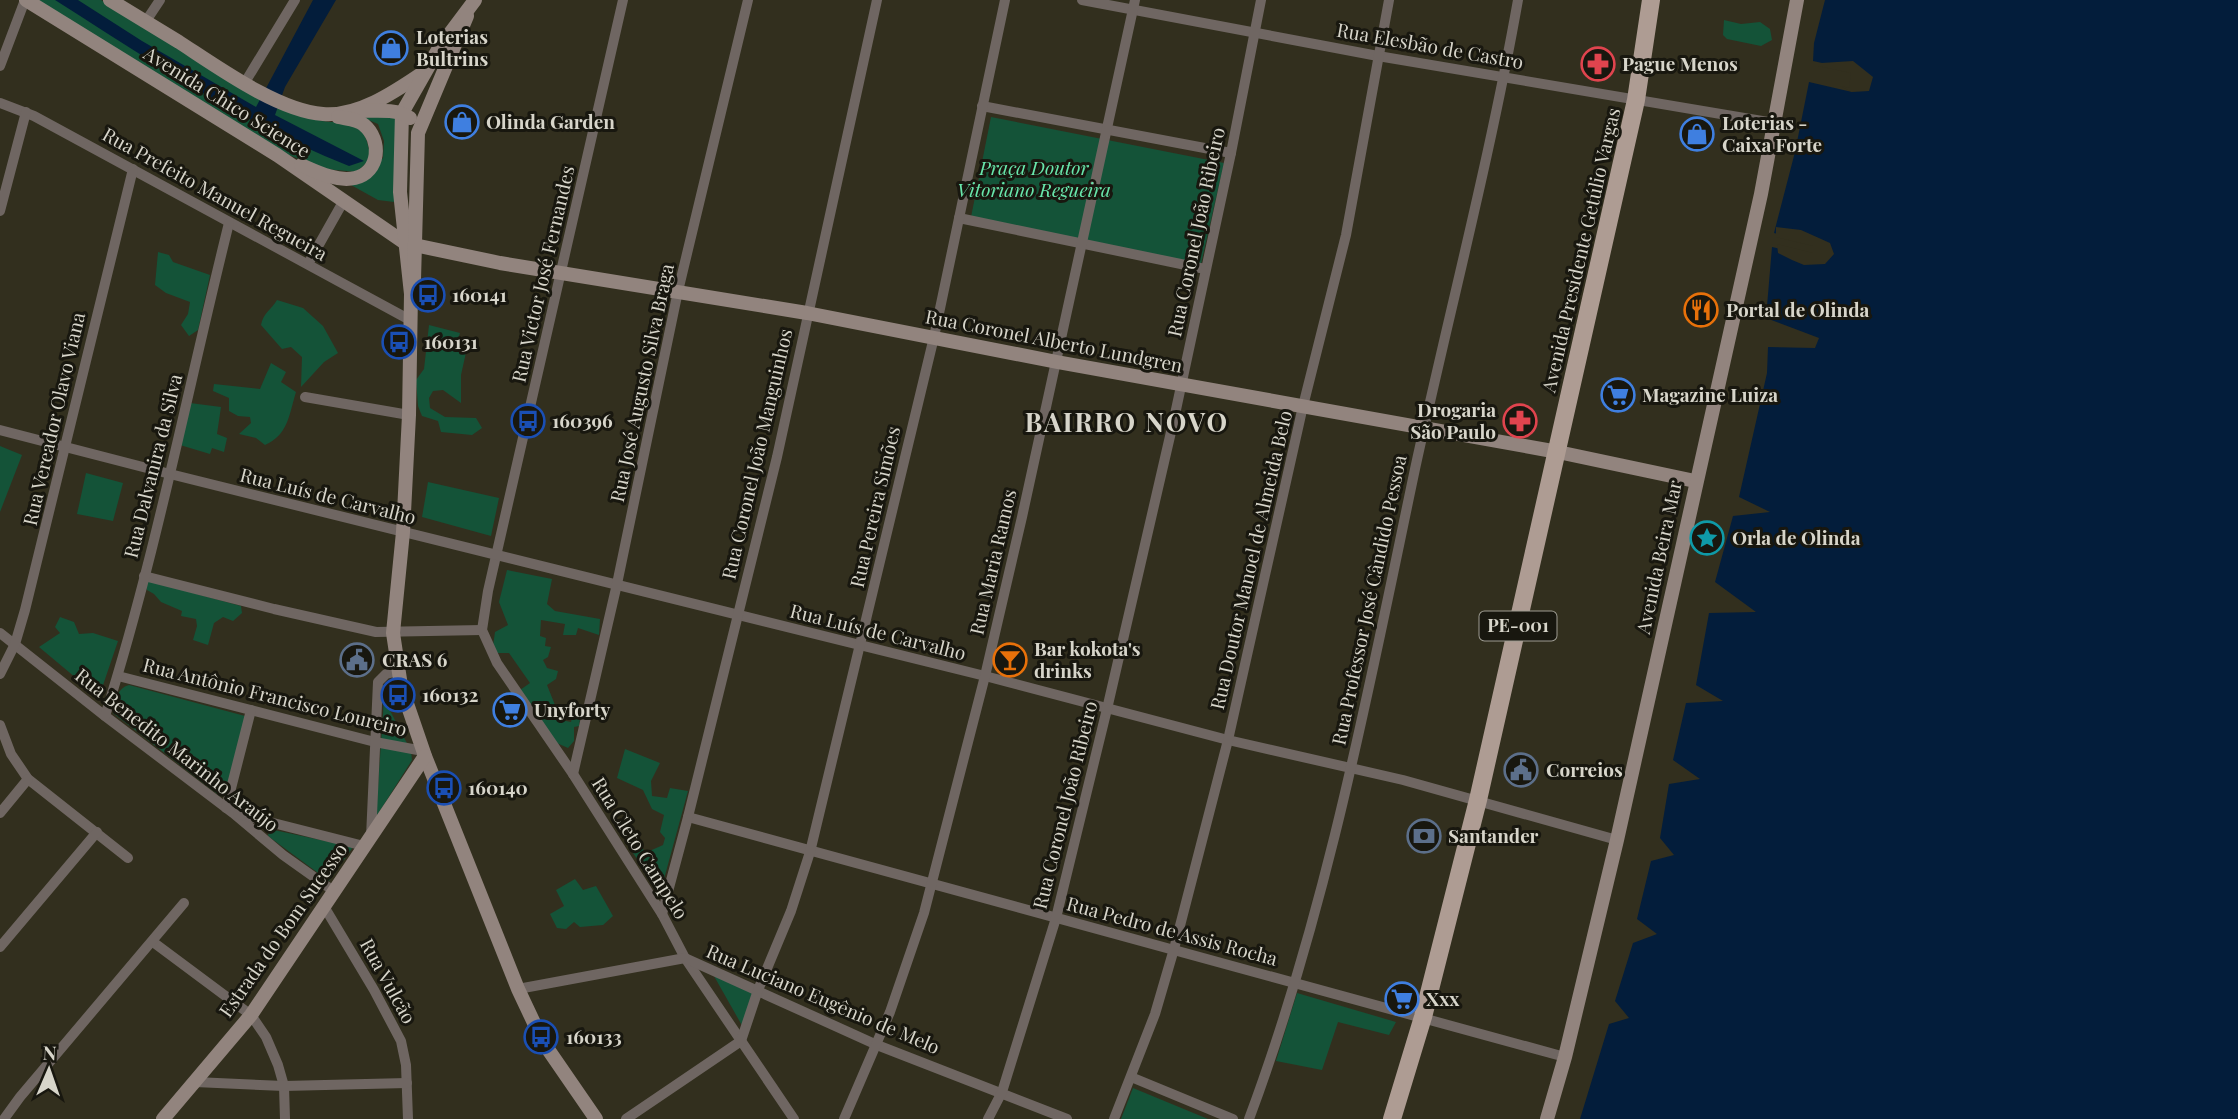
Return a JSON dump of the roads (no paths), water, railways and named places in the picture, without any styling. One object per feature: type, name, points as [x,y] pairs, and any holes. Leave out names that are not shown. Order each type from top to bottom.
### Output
[{"type":"main road","name":"Avenida Chico Science","points":[[25,0],[277,155],[342,202],[410,244]]},
{"type":"main road","name":"Avenida Chico Science","points":[[110,0],[260,92],[322,114],[353,111],[422,74]]},
{"type":"main road","name":"Avenida Presidente Getúlio Vargas","points":[[1392,1119],[1423,1017],[1478,800],[1636,100],[1651,0]]},
{"type":"main road","name":"Avenida Beira Mar","points":[[1547,1119],[1565,1057],[1617,840],[1761,194],[1797,0]]},
{"type":"main road","points":[[473,4],[447,36],[422,74],[402,113],[400,182],[416,272],[411,294],[403,532],[393,633],[398,671],[424,753],[518,989],[543,1042],[597,1119]]},
{"type":"main road","points":[[410,244],[418,133],[473,4]]},
{"type":"main road","points":[[353,111],[402,113],[412,121],[418,133]]},
{"type":"main road","points":[[277,155],[329,176],[348,179],[365,173],[374,163],[377,150],[374,137],[366,127],[356,121],[322,114]]},
{"type":"main road","name":"Rua Coronel Alberto Lundgren","points":[[410,244],[562,273],[807,313],[1056,362],[1558,452],[1695,481]]},
{"type":"main road","name":"Estrada do Bom Sucesso","points":[[163,1119],[251,1015],[325,908],[424,753]]},
{"type":"street","points":[[0,66],[25,0]]},
{"type":"street","points":[[146,21],[160,0]]},
{"type":"street","points":[[244,83],[295,0]]},
{"type":"street","name":"Rua Victor José Fernandes","points":[[498,555],[623,0]]},
{"type":"street","name":"Rua José Augusto Silva Braga","points":[[573,774],[617,584],[678,291],[748,0]]},
{"type":"street","name":"Rua Coronel João Manguinhos","points":[[662,914],[776,457],[877,0]]},
{"type":"street","name":"Rua Pereira Simões","points":[[741,1041],[810,852],[934,337],[1005,0]]},
{"type":"street","name":"Rua Elesbão de Castro","points":[[1082,0],[1134,5],[1378,56],[1774,123]]},
{"type":"street","name":"Rua Coronel João Ribeiro","points":[[988,1119],[1002,1092],[1056,918],[1107,709],[1181,385],[1261,0]]},
{"type":"street","name":"Rua Doutor Manoel de Almeida Belo","points":[[1114,1119],[1155,1013],[1228,740],[1303,406],[1346,235],[1389,0]]},
{"type":"street","name":"Rua Professor José Cândido Pessoa","points":[[1249,1119],[1268,1070],[1294,983],[1351,768],[1424,428],[1504,77],[1518,0]]},
{"type":"street","name":"Rua Maria Ramos","points":[[844,1119],[877,1045],[912,952],[985,676],[1134,5]]},
{"type":"street","name":"Rua Prefeito Manuel Regueira","points":[[0,103],[26,112],[410,320]]},
{"type":"street","points":[[982,106],[1231,153]]},
{"type":"street","points":[[0,208],[26,112]]},
{"type":"street","name":"Rua Vereador Olavo Viana","points":[[0,674],[15,644],[67,447],[133,169]]},
{"type":"street","points":[[308,264],[342,202]]},
{"type":"street","points":[[959,218],[1205,269]]},
{"type":"street","name":"Rua Dalvanira da Silva","points":[[105,716],[118,676],[170,474],[229,223]]},
{"type":"street","points":[[305,397],[409,415]]},
{"type":"street","name":"Rua Luís de Carvalho","points":[[0,430],[985,676],[1228,740],[1478,800],[1617,840]]},
{"type":"street","points":[[144,576],[376,632],[482,630],[498,555]]},
{"type":"street","name":"Rua Cleto Campelo","points":[[482,630],[497,663],[573,774],[662,914],[685,958],[794,1119]]},
{"type":"street","name":"Rua Benedito Marinho Araújo","points":[[0,633],[230,810],[283,855],[335,892]]},
{"type":"street","points":[[251,710],[230,810],[368,841],[378,682],[386,674],[398,671]]},
{"type":"street","name":"Rua Antônio Francisco Loureiro","points":[[118,676],[424,753]]},
{"type":"street","points":[[0,725],[11,754],[28,779],[128,858]]},
{"type":"street","points":[[0,813],[28,779]]},
{"type":"street","name":"Rua Pedro de Assis Rocha","points":[[688,817],[1565,1057]]},
{"type":"street","points":[[0,947],[97,832]]},
{"type":"street","points":[[4,1119],[184,903]]},
{"type":"street","name":"Rua Vulcão","points":[[325,908],[398,1034],[403,1047],[408,1119]]},
{"type":"street","points":[[153,942],[251,1015],[274,1054],[284,1086],[285,1119]]},
{"type":"street","name":"Rua Luciano Eugênio de Melo","points":[[518,989],[685,958],[877,1045],[1067,1119]]},
{"type":"street","points":[[626,1119],[741,1041]]},
{"type":"street","points":[[1131,1077],[1233,1119]]},
{"type":"street","points":[[195,1082],[284,1086],[407,1083]]},
{"type":"water","points":[[55,0],[78,0],[142,41],[256,107],[313,0],[336,0],[285,87],[275,115],[364,161],[349,166],[272,131],[198,90]]},
{"type":"water","points":[[1825,0],[2238,0],[2238,1119],[1580,1119],[1609,1024],[1629,1018],[1615,1001],[1633,943],[1657,934],[1637,919],[1651,861],[1674,855],[1660,838],[1669,784],[1700,779],[1673,760],[1686,703],[1723,701],[1696,685],[1709,613],[1756,612],[1715,582],[1733,516],[1770,512],[1739,497],[1767,373],[1768,347],[1815,348],[1819,338],[1766,318],[1772,247],[1815,257],[1817,243],[1774,233],[1795,152],[1809,82],[1852,92],[1854,70],[1813,61],[1814,43]]},
{"type":"place","name":"Loterias Bultrins","points":[[391,48]]},
{"type":"place","name":"Pague Menos","points":[[1598,64]]},
{"type":"place","name":"Olinda Garden","points":[[462,122]]},
{"type":"place","name":"Loterias - Caixa Forte","points":[[1697,134]]},
{"type":"place","name":"160141","points":[[428,295]]},
{"type":"place","name":"Portal de Olinda","points":[[1701,310]]},
{"type":"place","name":"160131","points":[[399,342]]},
{"type":"place","name":"Magazine Luiza","points":[[1618,395]]},
{"type":"place","name":"160396","points":[[528,421]]},
{"type":"place","name":"Drogaria São Paulo","points":[[1520,421]]},
{"type":"place","name":"Orla de Olinda","points":[[1707,538]]},
{"type":"place","name":"CRAS 6","points":[[357,660]]},
{"type":"place","name":"Bar kokota's drinks","points":[[1010,660]]},
{"type":"place","name":"160132","points":[[398,695]]},
{"type":"place","name":"Unyforty","points":[[510,710]]},
{"type":"place","name":"Correios","points":[[1521,770]]},
{"type":"place","name":"160140","points":[[444,788]]},
{"type":"place","name":"Santander","points":[[1424,836]]},
{"type":"place","name":"Xxx","points":[[1402,999]]},
{"type":"place","name":"160133","points":[[541,1037]]},
{"type":"district","name":"BAIRRO NOVO","points":[[1127,423]]},
{"type":"park label","name":"Praça Doutor Vitoriano Regueira","points":[[1034,179]]}]
